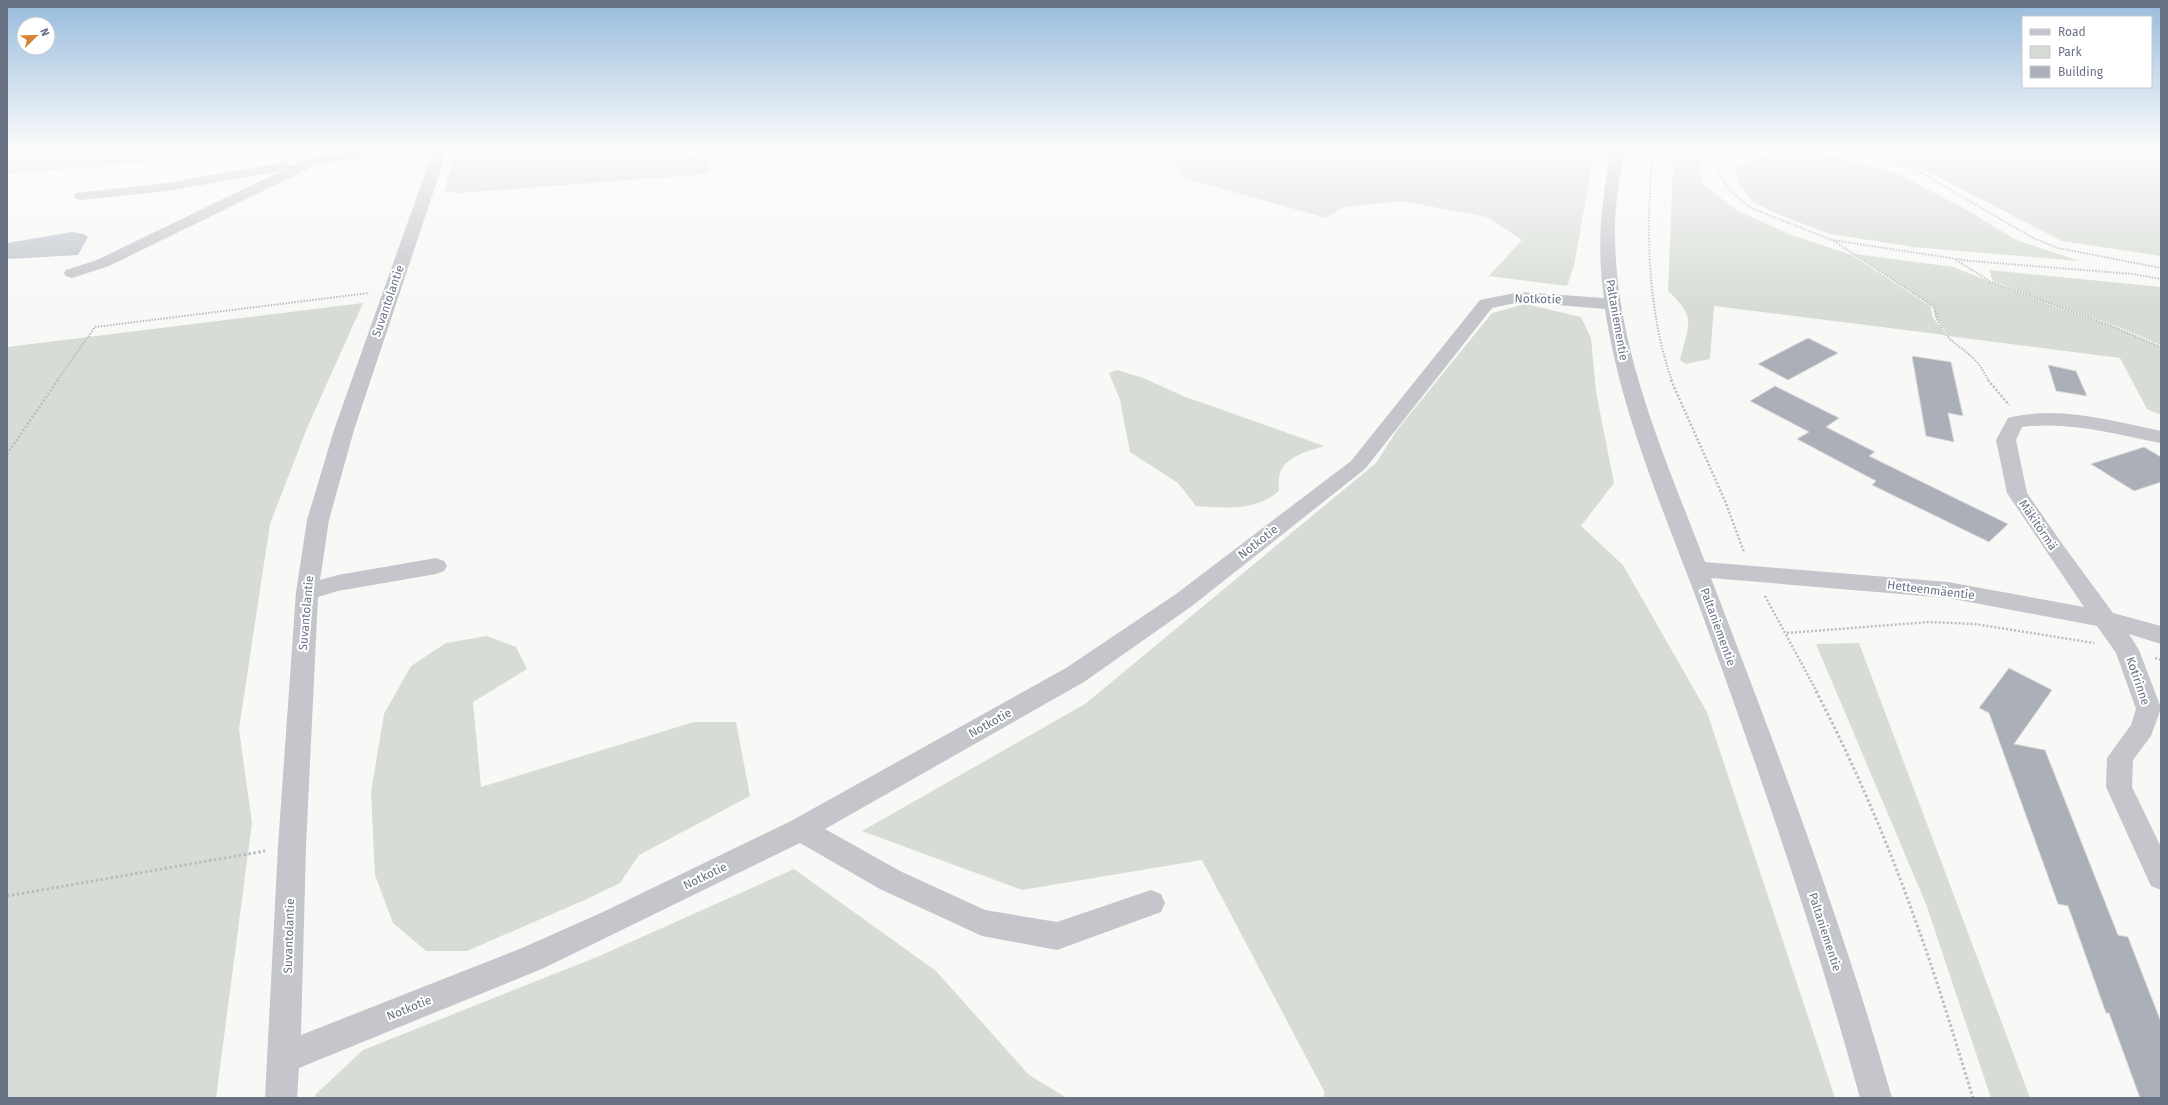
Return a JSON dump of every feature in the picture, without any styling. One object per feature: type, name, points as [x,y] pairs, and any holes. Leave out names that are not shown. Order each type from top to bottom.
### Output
[{"type":"street","points":[[72,273],[103,264],[234,200]]},
{"type":"street","name":"Suvantolantie","points":[[281,1098],[284,1058],[292,846],[306,592],[318,520],[344,430],[423,200]]},
{"type":"street","name":"Paltaniementie","points":[[1610,200],[1606,246],[1612,304],[1627,372],[1652,453],[1766,755],[1856,1025],[1876,1098]]},
{"type":"street","name":"Notkotie","points":[[284,1058],[533,958],[801,829],[1075,675],[1184,600],[1358,465],[1486,304],[1520,297],[1612,304]]},
{"type":"street","name":"Mäkitörmä","points":[[2105,619],[2017,493],[2006,440],[2016,422],[2033,419],[2104,426],[2161,437]]},
{"type":"street","points":[[306,592],[338,583],[436,566]]},
{"type":"street","name":"Hetteenmäentie","points":[[1697,569],[1948,590],[2105,619],[2161,635]]},
{"type":"street","name":"Kotirinne","points":[[2105,619],[2128,650],[2149,709],[2142,729],[2120,758],[2119,787],[2161,877]]},
{"type":"street","points":[[801,829],[890,880],[982,923],[1057,936],[1152,903]]},
{"type":"path","points":[[1648,200],[1651,276],[1664,355],[1674,390],[1725,502],[1752,574],[1787,633],[1841,738],[1909,903],[1973,1098]]},
{"type":"path","points":[[1740,200],[1750,208],[1832,240],[1954,258],[2134,274],[2161,279]]},
{"type":"path","points":[[1967,200],[2033,238],[2058,248],[2161,268]]},
{"type":"path","points":[[1832,240],[1934,307],[1937,323],[1945,335],[1978,363],[1990,383],[2013,410],[2033,419]]},
{"type":"path","points":[[1954,258],[1991,282],[2114,327],[2161,347]]},
{"type":"path","points":[[7,454],[95,327],[392,291]]},
{"type":"path","points":[[1787,633],[1929,622],[1960,623],[2032,632],[2128,650],[2161,660]]},
{"type":"path","points":[[7,896],[292,846]]},
{"type":"green space","points":[[1261,200],[1586,200],[1574,265],[1567,286],[1489,276],[1522,240],[1487,217],[1402,201],[1343,207],[1326,218]]},
{"type":"green space","points":[[1672,200],[1723,200],[1738,211],[1791,235],[1852,255],[1931,307],[1932,316],[1945,335],[1714,306],[1710,359],[1686,364],[1680,360],[1688,330],[1687,315],[1684,308],[1668,291]]},
{"type":"green space","points":[[1751,200],[1947,200],[2016,240],[2080,261],[1914,247],[1830,234],[1775,213]]},
{"type":"green space","points":[[1982,200],[2161,200],[2161,256],[2062,241]]},
{"type":"green space","points":[[1855,254],[1953,267],[2039,301],[2114,327],[2161,347],[2161,415],[2147,409],[2120,358],[1948,336],[1935,316],[1934,307]]},
{"type":"green space","points":[[1989,270],[2161,287],[2161,345],[2116,326],[2040,300],[1993,281]]},
{"type":"green space","points":[[363,303],[307,428],[270,524],[239,729],[252,823],[216,1098],[7,1098],[7,347]]},
{"type":"green space","points":[[1525,304],[1581,317],[1591,338],[1596,392],[1614,483],[1581,526],[1623,565],[1707,712],[1835,1098],[1324,1098],[1324,1091],[1202,860],[1022,890],[862,831],[1085,704],[1376,463],[1397,430],[1492,313]]},
{"type":"green space","points":[[1117,370],[1143,378],[1183,396],[1324,446],[1305,452],[1287,462],[1279,475],[1279,491],[1261,502],[1240,507],[1196,506],[1178,483],[1130,452],[1120,400],[1109,373]]},
{"type":"green space","points":[[487,636],[516,647],[527,669],[473,702],[481,787],[694,722],[736,722],[750,796],[639,855],[620,883],[587,899],[467,951],[426,951],[393,923],[375,875],[371,792],[384,714],[411,666],[446,643]]},
{"type":"green space","points":[[1859,643],[2030,1098],[1991,1098],[1926,904],[1816,644]]},
{"type":"green space","points":[[794,869],[936,971],[1029,1075],[1067,1098],[315,1098],[315,1095],[363,1050],[597,957]]},
{"type":"shaded area","points":[[72,232],[84,234],[88,237],[78,255],[7,259],[7,243]]},
{"type":"building","points":[[1808,338],[1838,353],[1788,380],[1758,364]]},
{"type":"building","points":[[1912,356],[1951,362],[1963,416],[1948,413],[1954,442],[1926,436]]},
{"type":"building","points":[[2048,365],[2076,371],[2087,396],[2056,391]]},
{"type":"building","points":[[1775,386],[1839,418],[1826,427],[1875,452],[1869,456],[2008,524],[1989,542],[1872,485],[1876,481],[1797,439],[1809,432],[1750,401]]},
{"type":"building","points":[[2144,447],[2161,457],[2161,482],[2134,491],[2091,464]]},
{"type":"building","points":[[2009,668],[2052,690],[2014,744],[2045,750],[2118,935],[2128,937],[2161,1022],[2161,1098],[2140,1098],[2109,1013],[2106,1013],[2068,906],[2058,904],[1989,713],[1979,708]]}]
